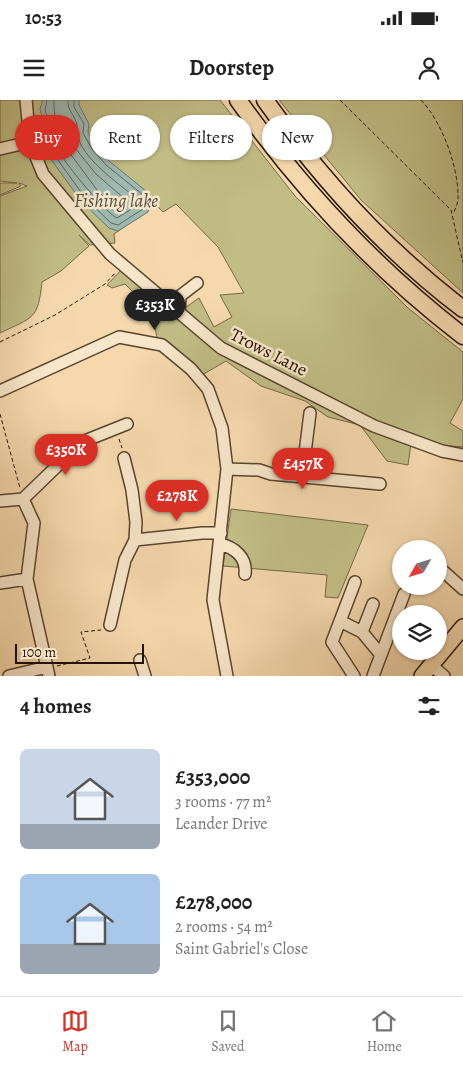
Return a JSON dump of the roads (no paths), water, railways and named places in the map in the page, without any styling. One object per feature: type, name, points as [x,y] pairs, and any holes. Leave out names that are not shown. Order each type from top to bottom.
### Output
[{"type":"highway","points":[[238,100],[299,179],[349,234],[406,288],[463,336]]},
{"type":"highway","points":[[265,100],[321,172],[365,221],[420,274],[463,309]]},
{"type":"main road","points":[[427,670],[463,627]]},
{"type":"street","name":"Trows Lane","points":[[23,102],[25,115]]},
{"type":"street","points":[[0,149],[15,146]]},
{"type":"street","name":"Trows Lane","points":[[37,160],[43,174],[110,254],[220,348],[374,426],[442,451],[463,455]]},
{"type":"street","points":[[179,313],[180,296],[197,283]]},
{"type":"street","points":[[0,391],[119,337],[162,345],[191,369],[208,389],[222,428],[228,469],[213,600],[227,676]]},
{"type":"street","points":[[302,477],[310,413]]},
{"type":"street","points":[[0,501],[23,499],[82,442],[128,424]]},
{"type":"street","points":[[110,625],[125,560],[135,540],[134,506],[124,458]]},
{"type":"street","points":[[228,469],[259,470],[271,474],[380,484]]},
{"type":"street","points":[[9,676],[48,671],[27,579],[34,523],[23,499]]},
{"type":"street","points":[[135,540],[220,538],[241,557],[246,568],[245,574]]},
{"type":"street","points":[[448,576],[463,589]]},
{"type":"street","points":[[0,583],[27,579]]},
{"type":"street","points":[[354,676],[332,642],[355,582]]},
{"type":"street","points":[[373,676],[404,595]]},
{"type":"street","points":[[362,632],[373,604]]},
{"type":"street","points":[[340,621],[362,632],[381,654]]},
{"type":"street","points":[[140,660],[145,676]]},
{"type":"street","points":[[427,670],[444,676]]},
{"type":"water","name":"Fishing lake","points":[[43,100],[79,100],[79,105],[89,124],[90,160],[108,160],[146,191],[150,204],[148,212],[118,231],[109,228],[82,202],[51,160],[80,160],[80,115],[42,115],[40,109]]}]
